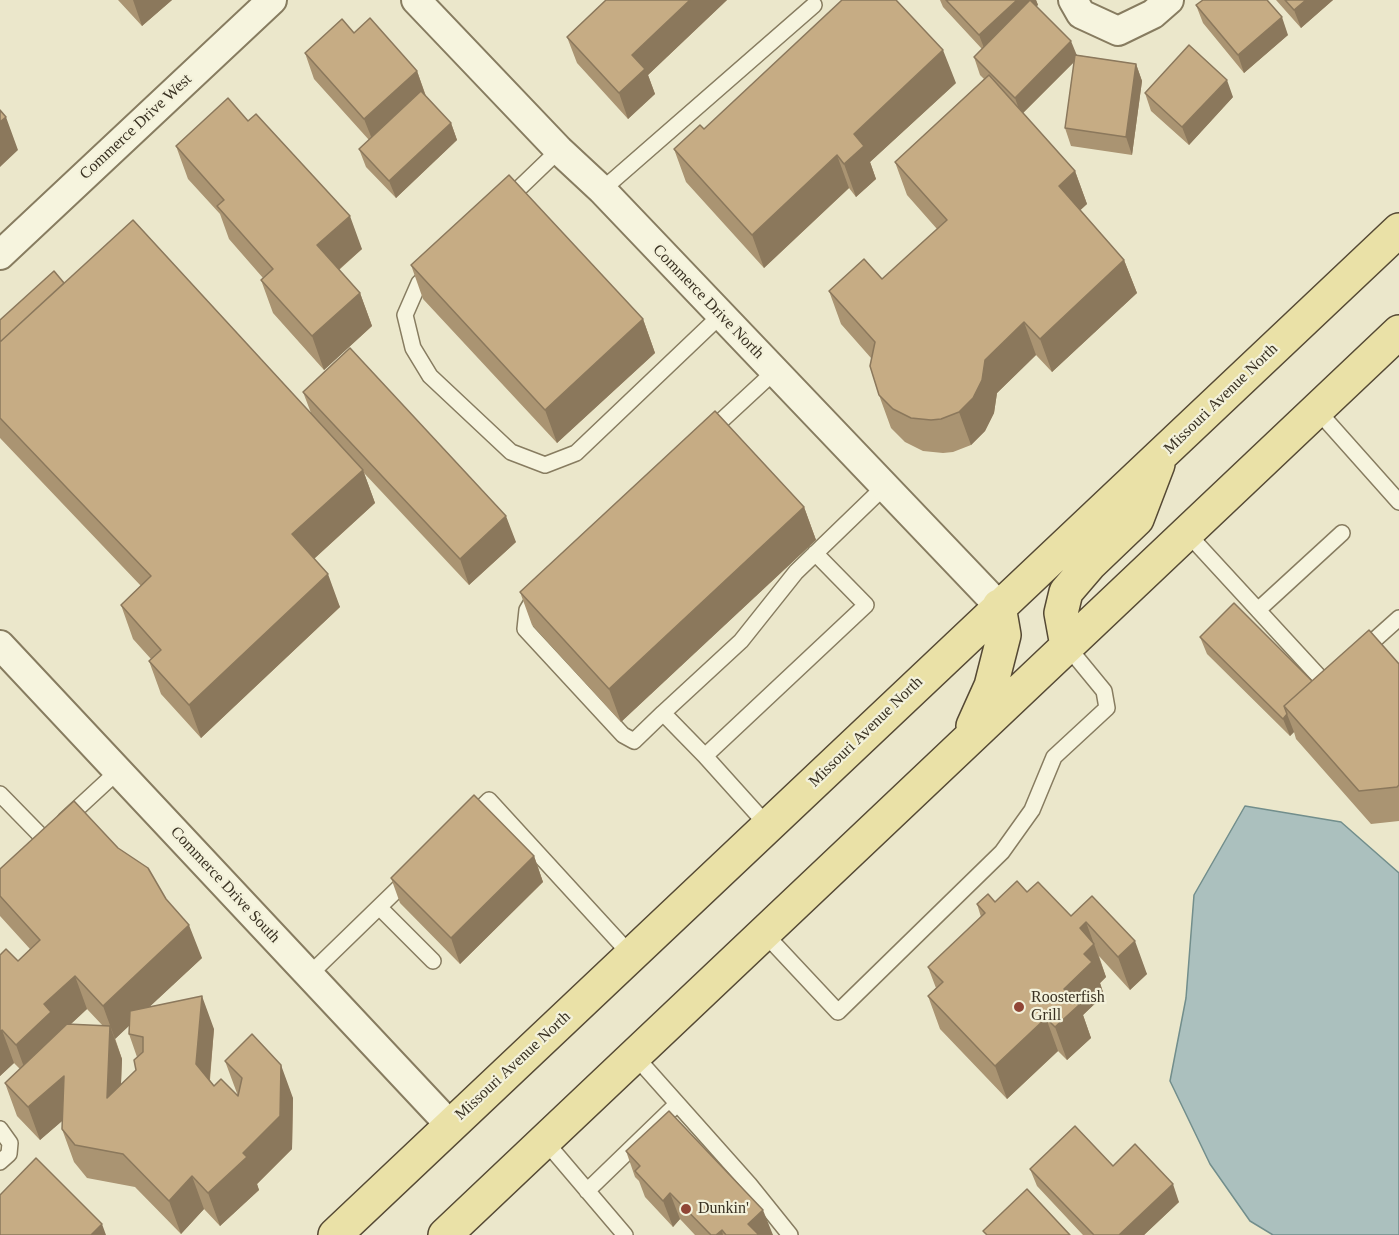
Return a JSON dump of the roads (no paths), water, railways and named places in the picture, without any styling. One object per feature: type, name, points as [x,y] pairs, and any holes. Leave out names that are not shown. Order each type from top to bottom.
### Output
[{"type":"main road","name":"Missouri Avenue North","points":[[335,1235],[1399,230]]},
{"type":"main road","points":[[445,1235],[1399,333]]},
{"type":"main road","points":[[1067,646],[1062,613],[1066,592],[1090,564],[1137,519],[1161,457]]},
{"type":"main road","points":[[966,741],[991,686],[1004,635],[999,606]]},
{"type":"street","name":"Commerce Drive West","points":[[0,255],[272,0]]},
{"type":"street","name":"Commerce Drive North","points":[[416,0],[559,150],[602,190],[999,606]]},
{"type":"street","points":[[1073,0],[1081,14],[1118,31],[1154,14],[1169,0]]},
{"type":"street","name":"Commerce Drive South","points":[[0,645],[450,1125]]},
{"type":"lane","points":[[602,190],[814,5]]},
{"type":"lane","points":[[493,213],[559,150]]},
{"type":"lane","points":[[444,260],[419,283],[405,315],[413,348],[430,376],[511,452],[545,465],[576,453],[721,315]]},
{"type":"lane","points":[[694,446],[774,372]]},
{"type":"lane","points":[[1317,410],[1399,502]]},
{"type":"lane","points":[[549,579],[540,587],[527,610],[525,629],[623,735],[634,741],[741,641],[796,572],[885,486]]},
{"type":"lane","points":[[1187,533],[1326,684],[1399,618]]},
{"type":"lane","points":[[1258,610],[1342,533]]},
{"type":"lane","points":[[705,756],[866,605],[815,553]]},
{"type":"lane","points":[[764,933],[838,1012],[1002,852],[1032,810],[1054,757],[1107,708],[1104,692],[1067,646]]},
{"type":"lane","points":[[663,713],[768,825]]},
{"type":"lane","points":[[0,794],[41,843],[118,771]]},
{"type":"lane","points":[[464,825],[489,800],[631,955]]},
{"type":"lane","points":[[309,975],[422,866]]},
{"type":"lane","points":[[379,907],[433,962]]},
{"type":"lane","points":[[634,1056],[748,1184],[790,1235]]},
{"type":"lane","points":[[587,1191],[676,1104]]},
{"type":"lane","points":[[0,1128],[10,1143],[9,1154],[0,1162]]},
{"type":"lane","points":[[545,1141],[625,1235]]},
{"type":"place","name":"Roosterfish Grill","points":[[1019,1007]]},
{"type":"place","name":"Dunkin'","points":[[686,1209]]}]
